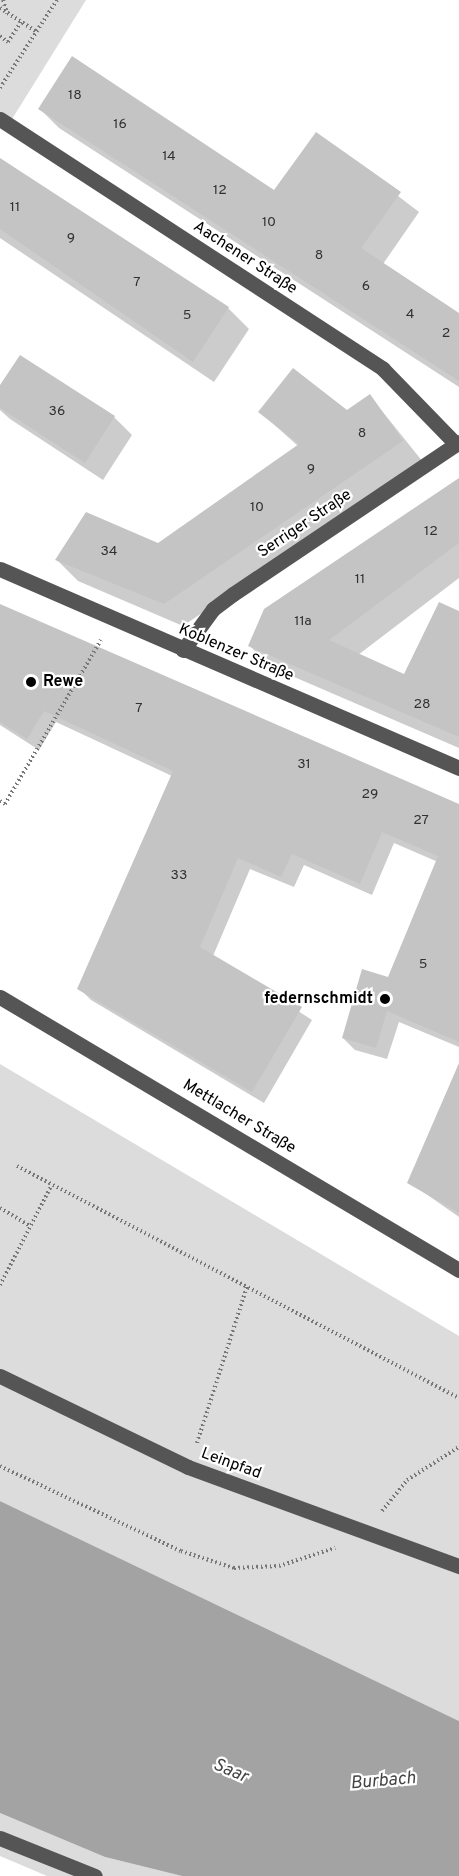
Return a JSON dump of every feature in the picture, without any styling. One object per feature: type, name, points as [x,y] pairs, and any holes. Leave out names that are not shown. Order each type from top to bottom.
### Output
[{"type":"street","name":"Aachener Straße","points":[[0,119],[383,369],[458,443]]},
{"type":"street","name":"Serriger Straße","points":[[183,650],[213,609],[458,443]]},
{"type":"street","name":"Koblenzer Straße","points":[[0,569],[459,768]]},
{"type":"street","name":"Mettlacher Straße","points":[[0,997],[459,1270]]},
{"type":"street","name":"Leinpfad","points":[[0,1376],[188,1467],[459,1566]]},
{"type":"street","points":[[0,1838],[95,1876]]},
{"type":"path","points":[[4,0],[7,13]]},
{"type":"path","points":[[0,88],[57,0]]},
{"type":"path","points":[[0,8],[37,32]]},
{"type":"path","points":[[0,36],[8,42],[21,22]]},
{"type":"path","points":[[0,801],[5,804],[114,619]]},
{"type":"path","points":[[17,1166],[51,1186],[459,1398]]},
{"type":"path","points":[[0,1285],[51,1186]]},
{"type":"path","points":[[0,1208],[30,1226]]},
{"type":"path","points":[[188,1467],[247,1286]]},
{"type":"path","points":[[0,1466],[181,1551],[234,1568],[279,1566],[366,1532],[406,1480],[459,1448]]},
{"type":"shaded area","points":[[0,0],[86,0],[9,124],[0,119]]},
{"type":"shaded area","points":[[0,1064],[459,1336],[459,1721],[0,1501]]},
{"type":"shaded area","points":[[0,1813],[105,1857],[182,1876],[47,1876],[0,1856]]},
{"type":"water","points":[[0,1501],[459,1721],[459,1876],[182,1876],[105,1857],[0,1813]]},
{"type":"building","points":[[72,56],[274,190],[316,132],[401,192],[361,248],[459,313],[459,381],[38,109]]},
{"type":"building","points":[[0,158],[229,307],[193,362],[0,229]]},
{"type":"building","points":[[20,355],[115,416],[85,463],[0,408],[0,385]]},
{"type":"building","points":[[293,368],[347,410],[370,394],[403,441],[164,604],[55,560],[86,512],[158,543],[299,444],[258,412]]},
{"type":"building","points":[[459,478],[459,543],[329,640],[404,674],[439,602],[459,611],[459,737],[248,646],[264,609]]},
{"type":"building","points":[[0,604],[459,804],[459,1042],[387,1011],[376,1048],[342,1038],[362,969],[388,977],[438,856],[382,832],[360,884],[292,854],[281,877],[238,858],[200,947],[302,1007],[252,1092],[77,989],[173,771],[44,711],[27,739],[0,722]]},
{"type":"building","points":[[459,1063],[459,1213],[407,1183]]},
{"type":"place","name":"Rewe","points":[[31,682]]},
{"type":"place","name":"federnschmidt","points":[[385,999]]},
{"type":"water label","name":"Saar","points":[[230,1772]]},
{"type":"water label","name":"Burbach","points":[[383,1782]]}]
